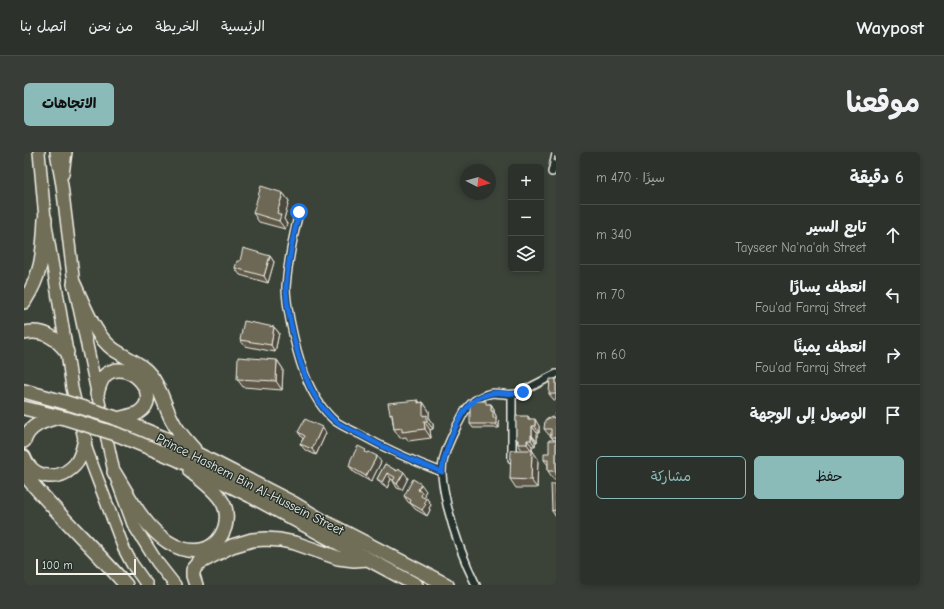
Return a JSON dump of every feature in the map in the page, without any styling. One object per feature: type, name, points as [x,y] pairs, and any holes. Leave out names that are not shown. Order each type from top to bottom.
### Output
[{"type":"highway","points":[[24,302],[36,280],[41,265],[44,219]]},
{"type":"highway","points":[[74,284],[104,341],[113,349],[145,369],[161,394],[176,429],[200,455]]},
{"type":"highway","points":[[24,333],[34,332],[52,337],[58,341],[67,352]]},
{"type":"highway","points":[[97,394],[101,380],[112,371],[120,370],[134,374],[141,381],[148,391],[148,397],[144,408],[135,414],[115,418]]},
{"type":"highway","name":"Prince Hashem Bin Al-Hussein Street","points":[[27,390],[115,418],[172,441],[293,503],[323,521],[447,585]]},
{"type":"highway","name":"Prince Hashem Bin Al-Hussein Street","points":[[24,408],[64,418],[116,434],[177,459],[282,511],[416,585]]},
{"type":"highway","points":[[24,441],[29,431],[45,420],[64,418]]},
{"type":"highway","points":[[24,457],[29,466],[41,475],[60,476],[72,469],[77,462],[81,455],[85,439]]},
{"type":"highway","points":[[114,472],[145,522],[167,542],[192,551],[207,549],[220,539],[226,523],[226,511],[222,501],[217,495],[177,459]]},
{"type":"highway","points":[[24,474],[126,585]]},
{"type":"highway","points":[[196,585],[193,570],[199,563],[232,546],[252,540],[280,540],[295,543],[338,558],[354,560],[368,559]]},
{"type":"main road","points":[[39,152],[44,219],[72,388],[87,451],[124,549],[132,564],[147,585]]},
{"type":"main road","points":[[56,152],[62,185],[74,284],[114,472],[133,524],[157,562],[175,585]]},
{"type":"main road","points":[[62,185],[66,152]]},
{"type":"street","points":[[552,172],[556,154]]},
{"type":"street","points":[[299,212],[290,254],[286,288],[293,338],[300,363],[309,384],[325,410],[336,421],[379,446],[442,472]]},
{"type":"street","points":[[474,583],[456,540],[445,496],[442,472],[446,450],[467,407],[478,398],[497,392],[512,395],[523,392],[556,374]]},
{"type":"street","points":[[512,395],[513,465]]},
{"type":"building","points":[[261,186],[283,193],[277,213],[281,215],[279,221],[253,213]]},
{"type":"building","points":[[243,248],[270,256],[264,276],[235,268],[237,261],[240,261]]},
{"type":"building","points":[[244,321],[274,327],[271,345],[240,340]]},
{"type":"building","points":[[238,357],[277,360],[276,381],[237,379]]},
{"type":"building","points":[[550,379],[556,379],[556,394],[549,394]]},
{"type":"building","points":[[418,400],[418,403],[423,402],[423,416],[427,415],[427,421],[424,421],[425,429],[402,432],[402,428],[394,429],[392,413],[390,414],[388,403]]},
{"type":"building","points":[[470,401],[486,401],[486,404],[491,404],[491,411],[493,411],[493,418],[496,418],[496,424],[470,424]]},
{"type":"building","points":[[556,413],[556,437],[551,437],[551,429],[544,429],[545,420],[552,417],[555,418]]},
{"type":"building","points":[[516,416],[528,416],[528,419],[535,419],[535,426],[532,426],[531,440],[527,440],[527,444],[518,444],[518,440],[516,439]]},
{"type":"building","points":[[305,419],[322,427],[312,449],[300,444],[305,436],[298,432]]},
{"type":"building","points":[[549,440],[556,440],[556,471],[548,471],[548,460],[544,460],[544,453],[549,453]]},
{"type":"building","points":[[358,446],[366,450],[365,452],[369,452],[377,456],[366,476],[349,466]]},
{"type":"building","points":[[511,450],[532,450],[531,480],[510,479]]},
{"type":"building","points":[[385,464],[397,471],[399,469],[404,472],[397,484],[393,481],[395,477],[387,473],[382,482],[377,479]]},
{"type":"building","points":[[413,479],[421,484],[418,490],[422,492],[421,496],[426,499],[424,502],[426,504],[422,510],[410,503],[411,500],[404,496]]},
{"type":"building","points":[[551,484],[556,484],[556,510],[552,511]]},
{"type":"route","points":[[299,212],[290,254],[286,288],[293,338],[300,363],[309,384],[325,410],[336,421],[379,446],[442,472],[442,465],[446,450],[467,407],[478,398],[490,393],[497,392],[512,395],[523,392]]}]
